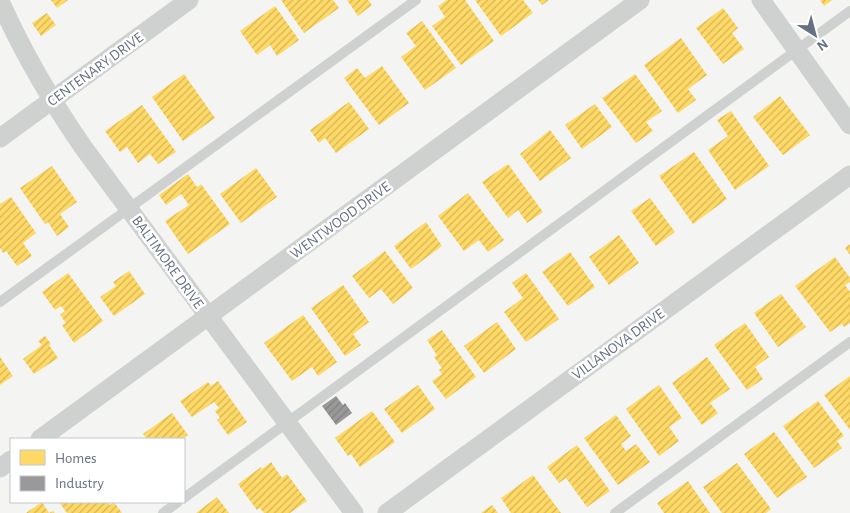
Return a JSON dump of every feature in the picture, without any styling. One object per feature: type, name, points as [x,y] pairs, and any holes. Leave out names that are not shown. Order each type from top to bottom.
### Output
[{"type":"street","name":"CENTENARY DRIVE","points":[[0,138],[189,0]]},
{"type":"street","name":"WENTWOOD DRIVE","points":[[41,438],[640,0]]},
{"type":"street","points":[[761,0],[850,125]]},
{"type":"street","name":"BALTIMORE DRIVE","points":[[0,1],[19,43],[52,101],[128,208],[354,513]]},
{"type":"street","name":"VILLANOVA DRIVE","points":[[387,513],[850,175]]},
{"type":"lane","points":[[0,302],[416,0]]},
{"type":"lane","points":[[185,497],[850,11]]},
{"type":"lane","points":[[615,513],[850,342]]},
{"type":"lane","points":[[163,513],[177,503]]},
{"type":"building: Homes","points":[[51,0],[68,0],[57,8]]},
{"type":"building: Homes","points":[[281,0],[333,0],[339,8],[304,33]]},
{"type":"building: Homes","points":[[347,0],[368,0],[372,5],[358,16]]},
{"type":"building: Homes","points":[[447,0],[465,0],[494,41],[461,65],[432,26],[445,17],[438,6]]},
{"type":"building: Homes","points":[[475,0],[523,0],[533,13],[501,36]]},
{"type":"building: Homes","points":[[538,0],[549,0],[542,5]]},
{"type":"building: Homes","points":[[820,0],[832,0],[824,6]]},
{"type":"building: Homes","points":[[275,6],[299,40],[277,56],[270,45],[257,55],[240,31]]},
{"type":"building: Homes","points":[[723,8],[738,28],[732,33],[744,49],[723,64],[696,28]]},
{"type":"building: Homes","points":[[47,13],[56,25],[41,36],[32,23]]},
{"type":"building: Homes","points":[[422,21],[456,68],[425,90],[401,57],[416,46],[406,33]]},
{"type":"building: Homes","points":[[681,38],[707,75],[688,89],[696,100],[678,113],[644,65]]},
{"type":"building: Homes","points":[[382,66],[409,103],[379,125],[344,78],[357,68],[365,78]]},
{"type":"building: Homes","points":[[184,74],[215,118],[183,141],[152,97]]},
{"type":"building: Homes","points":[[635,74],[662,111],[646,122],[653,131],[636,143],[602,98]]},
{"type":"building: Homes","points":[[780,96],[810,135],[783,155],[753,117]]},
{"type":"building: Homes","points":[[349,102],[369,129],[336,153],[325,138],[319,143],[310,130]]},
{"type":"building: Homes","points":[[595,104],[612,127],[582,149],[565,125]]},
{"type":"building: Homes","points":[[142,105],[176,152],[158,164],[150,154],[138,163],[127,147],[120,152],[105,131]]},
{"type":"building: Homes","points":[[731,111],[769,166],[735,190],[708,150],[728,136],[717,120]]},
{"type":"building: Homes","points":[[550,130],[571,158],[540,181],[520,154]]},
{"type":"building: Homes","points":[[694,152],[727,199],[693,224],[659,176]]},
{"type":"building: Homes","points":[[508,164],[543,212],[527,223],[518,210],[508,218],[482,182]]},
{"type":"building: Homes","points":[[52,166],[77,202],[60,214],[69,227],[57,236],[48,222],[45,224],[20,188]]},
{"type":"building: Homes","points":[[256,168],[277,197],[241,223],[220,194]]},
{"type":"building: Homes","points":[[188,174],[197,187],[201,184],[230,224],[188,254],[165,221],[189,205],[181,194],[166,205],[159,195]]},
{"type":"building: Homes","points":[[468,193],[504,240],[488,252],[479,240],[464,251],[438,216]]},
{"type":"building: Homes","points":[[11,197],[36,233],[23,243],[32,256],[17,266],[6,251],[3,253],[0,248],[0,204]]},
{"type":"building: Homes","points":[[650,198],[675,232],[656,246],[631,211]]},
{"type":"building: Homes","points":[[426,222],[442,246],[411,269],[394,246]]},
{"type":"building: Homes","points":[[619,235],[639,263],[609,285],[589,257]]},
{"type":"building: Homes","points":[[850,244],[850,255],[845,248]]},
{"type":"building: Homes","points":[[385,251],[413,288],[393,304],[381,289],[369,298],[352,276]]},
{"type":"building: Homes","points":[[570,252],[595,287],[568,306],[542,272]]},
{"type":"building: Homes","points":[[835,257],[850,278],[850,282],[845,285],[850,292],[850,323],[844,327],[842,324],[830,332],[795,286]]},
{"type":"building: Homes","points":[[129,271],[145,294],[114,316],[100,297],[116,286],[113,282]]},
{"type":"building: Homes","points":[[68,273],[103,321],[74,343],[62,325],[66,323],[60,315],[65,311],[61,306],[55,310],[42,292]]},
{"type":"building: Homes","points":[[526,273],[559,319],[526,342],[504,312],[523,298],[512,283]]},
{"type":"building: Homes","points":[[343,285],[369,322],[353,334],[361,345],[345,356],[311,308]]},
{"type":"building: Homes","points":[[781,294],[806,327],[778,347],[754,313]]},
{"type":"building: Homes","points":[[303,315],[337,362],[318,376],[312,367],[292,381],[264,343]]},
{"type":"building: Homes","points":[[497,322],[516,349],[484,373],[464,346]]},
{"type":"building: Homes","points":[[745,323],[769,357],[755,367],[763,379],[747,390],[714,345]]},
{"type":"building: Homes","points":[[442,330],[476,377],[446,399],[432,381],[442,374],[439,370],[442,368],[434,357],[437,355],[427,340]]},
{"type":"building: Homes","points":[[45,336],[58,358],[34,374],[23,359],[42,345],[38,341]]},
{"type":"building: Homes","points":[[0,357],[13,376],[0,385]]},
{"type":"building: Homes","points":[[707,357],[730,389],[710,403],[718,413],[702,425],[672,383]]},
{"type":"building: Homes","points":[[850,376],[850,430],[824,395]]},
{"type":"building: Homes","points":[[218,381],[247,422],[228,435],[217,420],[220,418],[215,411],[219,408],[214,402],[192,417],[180,401],[208,382],[211,386]]},
{"type":"building: Homes","points":[[418,385],[435,409],[402,433],[384,409]]},
{"type":"building: Homes","points":[[659,385],[682,418],[669,427],[679,441],[659,456],[626,409]]},
{"type":"building: Homes","points":[[818,401],[844,436],[837,441],[842,448],[814,468],[783,426]]},
{"type":"building: Homes","points":[[372,411],[395,442],[360,467],[351,454],[348,456],[335,438]]},
{"type":"building: Homes","points":[[172,413],[188,435],[184,438],[146,438],[143,434]]},
{"type":"building: Homes","points":[[616,415],[631,436],[621,444],[626,451],[636,444],[650,462],[618,485],[584,438]]},
{"type":"building: Homes","points":[[774,432],[807,477],[777,498],[744,454]]},
{"type":"building: Homes","points":[[577,445],[610,491],[587,507],[566,478],[559,483],[547,467]]},
{"type":"building: Homes","points":[[271,462],[282,478],[287,474],[307,501],[290,513],[264,513],[260,508],[257,510],[238,484]]},
{"type":"building: Homes","points":[[737,463],[771,509],[766,513],[722,513],[703,487]]},
{"type":"building: Homes","points":[[533,475],[561,513],[511,513],[501,498]]},
{"type":"building: Homes","points":[[688,481],[710,513],[664,513],[657,503]]},
{"type":"building: Homes","points":[[217,497],[229,513],[196,513]]},
{"type":"building: Homes","points":[[43,503],[49,513],[26,513]]},
{"type":"building: Homes","points":[[60,503],[108,503],[110,505],[115,503],[122,513],[67,513]]},
{"type":"building: Homes","points":[[492,505],[498,513],[481,513]]},
{"type":"building: Industry","points":[[336,396],[343,405],[345,403],[352,413],[336,425],[322,406]]}]
